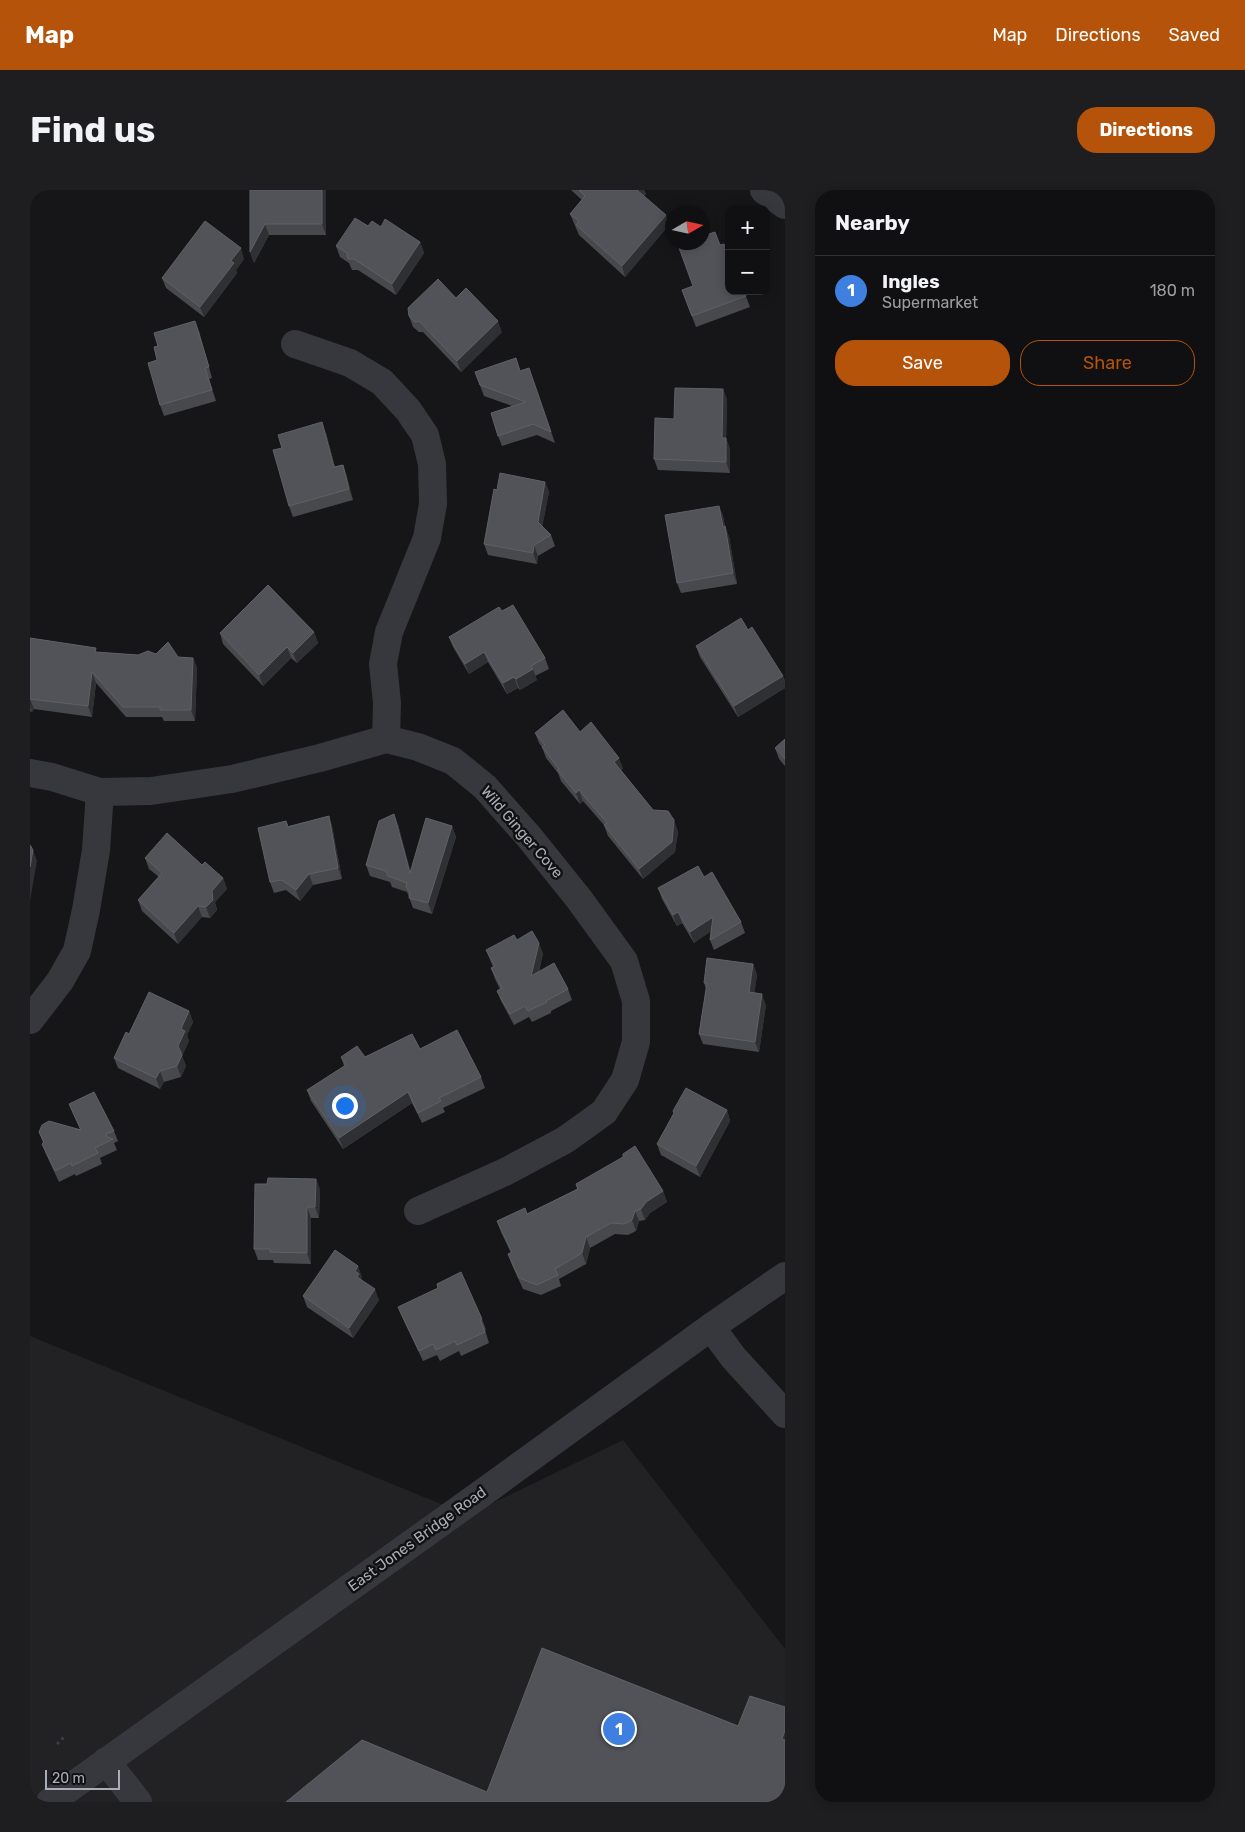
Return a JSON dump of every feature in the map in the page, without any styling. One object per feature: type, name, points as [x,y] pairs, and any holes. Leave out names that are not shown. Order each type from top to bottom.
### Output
[{"type":"street","points":[[764,190],[785,205]]},
{"type":"street","points":[[30,773],[52,777],[100,792],[151,791],[232,779],[320,758],[386,739],[387,703],[383,664],[389,632],[427,538],[433,504],[432,464],[425,435],[408,410],[382,382],[350,363],[295,344]]},
{"type":"street","name":"Wild Ginger Cove","points":[[386,739],[418,747],[453,761],[484,787],[548,861],[624,961],[636,1001],[636,1042],[625,1080],[604,1112],[565,1140],[505,1172],[418,1211]]},
{"type":"street","points":[[30,1020],[60,981],[77,951],[96,850],[100,792]]},
{"type":"street","name":"East Jones Bridge Road","points":[[50,1802],[485,1491],[710,1327],[785,1276]]},
{"type":"street","points":[[710,1327],[785,1414]]},
{"type":"street","points":[[106,1761],[138,1802]]},
{"type":"path","points":[[57,1744],[64,1737]]},
{"type":"shaded area","points":[[30,1336],[468,1515],[623,1440],[785,1649],[785,1802],[30,1802]]},
{"type":"building","points":[[250,190],[322,190],[322,224],[265,224],[250,252]]},
{"type":"building","points":[[579,190],[637,190],[665,216],[622,266],[576,225],[579,221],[570,214],[585,196]]},
{"type":"building","points":[[355,218],[368,226],[372,221],[381,227],[385,219],[420,242],[392,284],[354,259],[348,259],[347,253],[336,246]]},
{"type":"building","points":[[205,221],[241,248],[231,261],[234,263],[200,307],[162,278]]},
{"type":"building","points":[[715,232],[720,245],[724,244],[725,247],[725,295],[746,296],[692,316],[682,290],[693,286],[680,250],[710,250],[710,234]]},
{"type":"building","points":[[438,279],[456,298],[466,288],[498,321],[457,361],[419,321],[415,322],[409,316],[408,308]]},
{"type":"building","points":[[195,321],[209,367],[205,368],[212,390],[160,405],[148,363],[157,360],[154,347],[158,346],[154,333]]},
{"type":"building","points":[[516,358],[520,371],[529,368],[551,432],[533,424],[498,436],[491,413],[526,402],[480,385],[475,372]]},
{"type":"building","points":[[675,388],[723,389],[722,438],[726,438],[726,462],[654,459],[655,418],[674,419]]},
{"type":"building","points":[[322,422],[334,467],[343,465],[349,489],[289,506],[273,450],[282,448],[278,435]]},
{"type":"building","points":[[500,473],[545,482],[538,522],[551,535],[534,545],[533,553],[484,544],[494,489],[497,490]]},
{"type":"building","points":[[719,506],[723,527],[725,526],[733,573],[677,583],[665,515]]},
{"type":"building","points":[[268,585],[314,632],[293,653],[287,647],[259,675],[220,633]]},
{"type":"building","points":[[513,605],[545,658],[531,666],[533,669],[516,679],[514,677],[503,683],[484,652],[465,664],[449,637],[499,607],[502,611]]},
{"type":"building","points":[[741,618],[748,630],[752,627],[783,676],[734,706],[696,646]]},
{"type":"building","points":[[30,638],[96,648],[95,652],[138,655],[148,651],[156,654],[168,642],[178,657],[193,658],[191,710],[160,710],[160,707],[123,707],[92,672],[88,706],[30,699]]},
{"type":"building","points":[[563,710],[580,732],[591,722],[619,758],[614,762],[653,810],[668,811],[674,820],[672,842],[639,869],[604,825],[607,823],[579,790],[576,793],[557,770],[559,769],[542,747],[545,745],[535,733]]},
{"type":"building","points":[[785,739],[785,759],[775,748]]},
{"type":"building","points":[[394,814],[410,873],[426,818],[452,826],[428,903],[409,898],[410,893],[406,887],[407,883],[388,876],[386,871],[366,865],[379,821]]},
{"type":"building","points":[[329,816],[338,868],[309,874],[296,890],[282,880],[270,882],[258,828],[286,821],[288,827]]},
{"type":"building","points":[[167,833],[202,865],[205,862],[223,878],[212,891],[213,900],[206,907],[198,906],[174,933],[138,900],[162,873],[145,858]]},
{"type":"building","points":[[30,845],[33,850],[30,867]]},
{"type":"building","points":[[698,866],[704,877],[712,872],[741,922],[710,940],[713,917],[690,932],[678,912],[673,915],[658,888]]},
{"type":"building","points":[[532,931],[539,943],[531,976],[554,963],[568,989],[528,1011],[525,1006],[510,1014],[497,991],[502,988],[491,968],[495,966],[486,950],[514,935],[517,940]]},
{"type":"building","points":[[707,958],[753,964],[749,992],[762,994],[755,1042],[699,1034],[707,983],[704,983]]},
{"type":"building","points":[[149,992],[189,1011],[181,1029],[185,1031],[178,1046],[182,1055],[177,1066],[160,1071],[156,1078],[114,1058],[126,1032],[129,1034]]},
{"type":"building","points":[[457,1030],[481,1077],[439,1098],[441,1101],[418,1113],[408,1092],[339,1138],[307,1090],[346,1065],[341,1057],[357,1046],[365,1057],[412,1034],[420,1049]]},
{"type":"building","points":[[686,1088],[727,1110],[696,1166],[657,1144]]},
{"type":"building","points":[[94,1092],[114,1131],[106,1134],[107,1137],[113,1139],[95,1148],[98,1153],[72,1166],[71,1163],[55,1171],[42,1144],[44,1142],[39,1132],[42,1125],[49,1121],[81,1130],[69,1104]]},
{"type":"building","points":[[635,1146],[663,1191],[646,1202],[641,1209],[635,1211],[632,1220],[624,1224],[611,1223],[586,1237],[582,1253],[555,1269],[558,1275],[537,1285],[519,1278],[508,1254],[512,1252],[497,1221],[525,1208],[527,1214],[578,1189],[576,1184],[623,1157],[623,1154]]},
{"type":"building","points":[[268,1178],[316,1179],[315,1207],[307,1207],[307,1253],[270,1252],[270,1249],[254,1249],[255,1184],[267,1184]]},
{"type":"building","points":[[335,1250],[358,1266],[355,1271],[359,1274],[357,1277],[375,1289],[349,1328],[303,1296]]},
{"type":"building","points":[[461,1272],[482,1319],[480,1320],[485,1332],[457,1345],[455,1341],[436,1350],[433,1344],[419,1351],[398,1307],[438,1288],[437,1284]]},
{"type":"building","points":[[542,1648],[738,1726],[750,1696],[785,1707],[785,1730],[782,1739],[785,1740],[785,1802],[286,1802],[362,1740],[487,1792]]},
{"type":"place","name":"Ingles","points":[[619,1729]]}]
